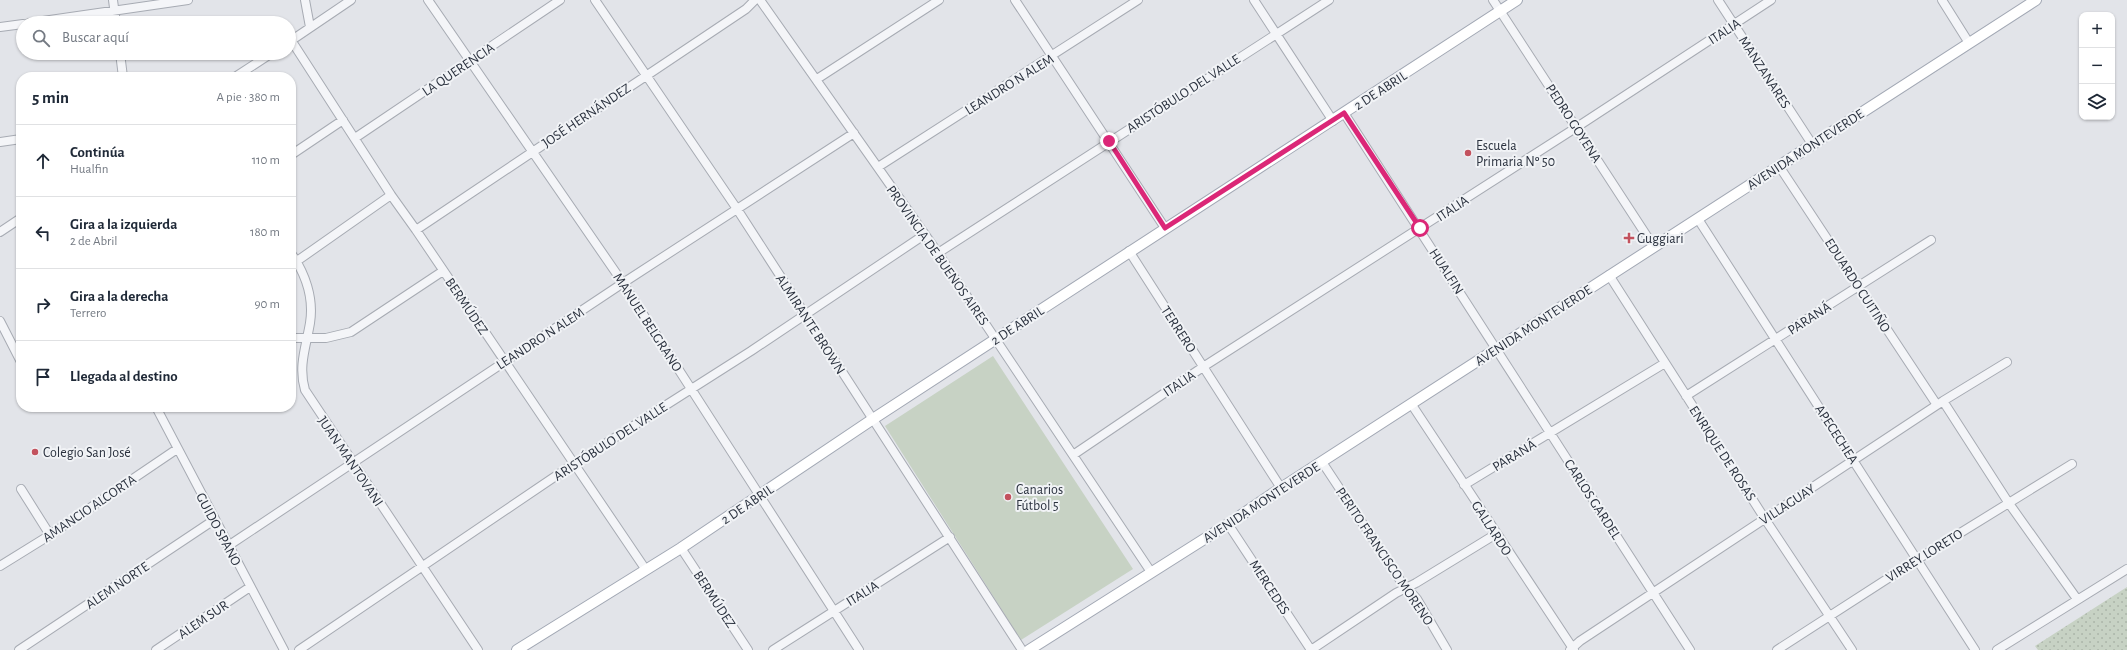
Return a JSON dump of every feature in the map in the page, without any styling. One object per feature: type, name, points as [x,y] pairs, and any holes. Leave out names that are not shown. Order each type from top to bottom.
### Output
[{"type":"main road","name":"2 DE ABRIL","points":[[521,649],[681,548],[873,419],[1129,251],[1333,121],[1518,0]]},
{"type":"main road","name":"AVENIDA MONTEVERDE","points":[[1029,650],[1228,524],[1281,488],[1412,405],[1497,348],[2036,0]]},
{"type":"street","points":[[113,0],[115,16]]},
{"type":"street","points":[[79,16],[188,0]]},
{"type":"street","points":[[305,0],[310,27]]},
{"type":"street","points":[[296,37],[351,0]]},
{"type":"street","name":"MANUEL BELGRANO","points":[[428,0],[623,283],[859,650]]},
{"type":"street","name":"LA QUERENCIA","points":[[355,138],[560,0]]},
{"type":"street","name":"ALMIRANTE BROWN","points":[[595,0],[736,209],[1022,650]]},
{"type":"street","name":"JOSÉ HERNÁNDEZ","points":[[416,230],[645,75],[746,9],[755,0]]},
{"type":"street","name":"PROVINCIA DE BUENOS AIRES","points":[[760,0],[938,253],[1151,572]]},
{"type":"street","points":[[817,79],[939,0]]},
{"type":"street","points":[[1015,0],[1165,228]]},
{"type":"street","name":"LEANDRO N ALEM","points":[[878,167],[1138,0]]},
{"type":"street","points":[[1254,0],[1333,121]]},
{"type":"street","name":"ARISTÓBULO DEL VALLE","points":[[938,253],[1329,0]]},
{"type":"street","name":"PEDRO GOYENA","points":[[1493,0],[1654,247]]},
{"type":"street","name":"MANZANARES","points":[[1718,0],[1812,144]]},
{"type":"street","name":"ITALIA","points":[[1073,455],[1203,367],[1577,127],[1771,0]]},
{"type":"street","points":[[1942,0],[1969,43]]},
{"type":"street","points":[[0,27],[16,25]]},
{"type":"street","name":"BERMÚDEZ","points":[[296,50],[391,195],[575,463],[646,570]]},
{"type":"street","points":[[121,60],[122,72]]},
{"type":"street","points":[[243,72],[261,60]]},
{"type":"street","name":"HUALFIN","points":[[1344,113],[1497,348]]},
{"type":"street","points":[[296,152],[343,120]]},
{"type":"street","name":"LEANDRO N ALEM","points":[[228,546],[351,462],[504,361],[854,133]]},
{"type":"street","points":[[0,142],[16,139]]},
{"type":"street","name":"EDUARDO CUITIÑO","points":[[1779,166],[1858,286],[2077,599]]},
{"type":"street","points":[[296,261],[391,195]]},
{"type":"street","name":"APECECHEA","points":[[1698,219],[1918,559],[1975,650]]},
{"type":"street","points":[[0,232],[16,221]]},
{"type":"street","name":"ARISTÓBULO DEL VALLE","points":[[299,650],[575,463],[805,315],[924,235]]},
{"type":"street","name":"PARANÁ","points":[[1686,396],[1931,240]]},
{"type":"street","name":"TERRERO","points":[[1129,251],[1281,488]]},
{"type":"street","name":"JUAN MANTOVANI","points":[[296,261],[305,278],[310,300],[310,323],[301,366],[305,390],[351,462],[478,650]]},
{"type":"street","points":[[296,338],[326,338],[351,332],[443,271]]},
{"type":"street","name":"ENRIQUE DE ROSAS","points":[[1610,275],[1765,519],[1852,650]]},
{"type":"street","points":[[0,321],[16,352]]},
{"type":"street","name":"CARLOS GARDEL","points":[[1497,348],[1550,434],[1654,591],[1690,650]]},
{"type":"street","name":"VILLAGUAY","points":[[1572,649],[1580,641],[1654,591],[1940,403],[2007,362]]},
{"type":"street","name":"PARANÁ","points":[[1464,485],[1665,363]]},
{"type":"street","name":"GALLARDO","points":[[1412,405],[1572,649]]},
{"type":"street","name":"GUIDO SPANO","points":[[160,412],[177,449],[214,520],[284,650]]},
{"type":"street","name":"AMANCIO ALCORTA","points":[[0,566],[50,535],[177,449]]},
{"type":"street","name":"PERITO FRANCISCO MORENO","points":[[1322,462],[1400,580],[1417,599],[1447,650]]},
{"type":"street","name":"VIRREY LORETO","points":[[1777,650],[2008,502],[2072,464]]},
{"type":"street","points":[[21,489],[50,535]]},
{"type":"street","name":"ALEM NORTE","points":[[19,650],[214,520]]},
{"type":"street","name":"MERCEDES","points":[[1228,524],[1311,650]]},
{"type":"street","points":[[1311,650],[1396,593],[1407,588],[1496,534]]},
{"type":"street","name":"ITALIA","points":[[773,650],[950,537]]},
{"type":"street","name":"BERMÚDEZ","points":[[681,548],[748,650]]},
{"type":"street","points":[[1997,650],[2127,569]]},
{"type":"street","name":"ALEM SUR","points":[[156,650],[250,587]]},
{"type":"green space","name":"Canarios Fútbol 5","points":[[993,356],[1133,569],[1021,640],[885,426]]},
{"type":"green space","points":[[2127,587],[2127,650],[2038,650],[2035,646]]},
{"type":"place","name":"Escuela Primaria Nº 50","points":[[1468,153]]},
{"type":"place","name":"Guggiari","points":[[1629,238]]},
{"type":"place","name":"Colegio San José","points":[[35,452]]},
{"type":"place","name":"Canarios Fútbol 5","points":[[1008,497]]},
{"type":"route","points":[[1109,141],[1165,228],[1344,113],[1420,228]]}]
